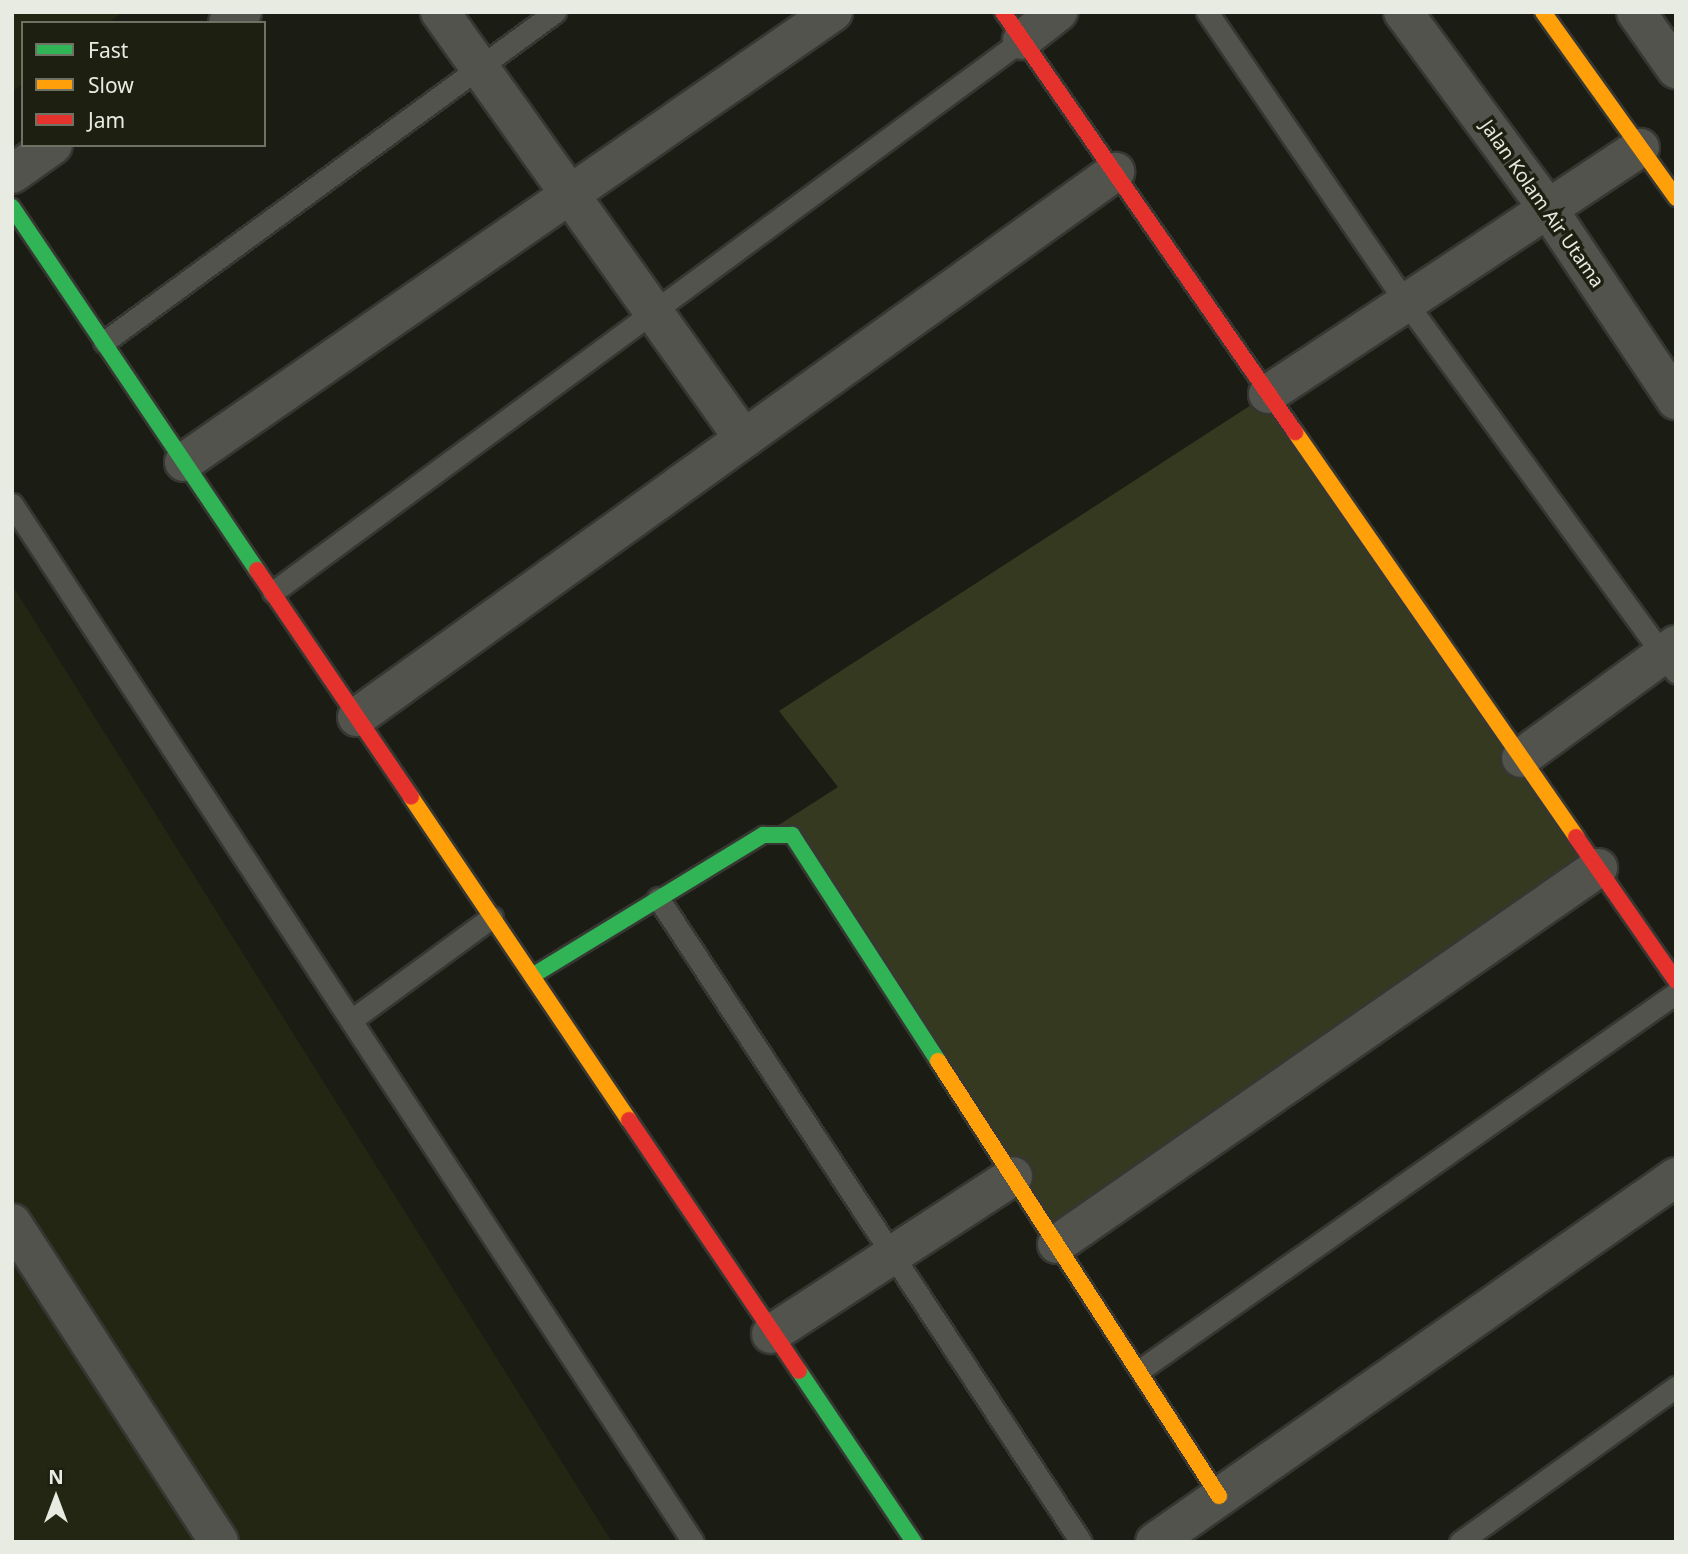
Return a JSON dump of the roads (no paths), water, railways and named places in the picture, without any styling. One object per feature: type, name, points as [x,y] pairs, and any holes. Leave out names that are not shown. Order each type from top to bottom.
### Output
[{"type":"street","points":[[440,12],[744,439]]},
{"type":"street","points":[[184,462],[833,12]]},
{"type":"street","points":[[1058,12],[1013,26],[1676,981]]},
{"type":"street","name":"Jalan Kolam Air Utama","points":[[1404,12],[1546,206],[1676,400]]},
{"type":"street","points":[[1543,12],[1676,198]]},
{"type":"street","points":[[1636,12],[1676,69]]},
{"type":"street","points":[[12,174],[50,147]]},
{"type":"street","points":[[1268,394],[1546,206],[1640,148]]},
{"type":"street","points":[[357,717],[1115,172]]},
{"type":"street","points":[[12,207],[914,1542]]},
{"type":"street","points":[[1521,758],[1672,657]]},
{"type":"street","points":[[532,976],[763,835],[792,835],[1219,1496]]},
{"type":"street","points":[[1058,1244],[1598,868]]},
{"type":"street","points":[[771,1334],[893,1251],[1013,1176]]},
{"type":"street","points":[[1155,1542],[1676,1177]]},
{"type":"street","points":[[12,1223],[219,1542]]},
{"type":"lane","points":[[104,342],[555,12]]},
{"type":"lane","points":[[1207,12],[1405,301],[1672,657]]},
{"type":"lane","points":[[273,593],[653,312],[1013,26]]},
{"type":"lane","points":[[12,503],[354,1018],[693,1542]]},
{"type":"lane","points":[[658,898],[893,1251],[1081,1542]]},
{"type":"lane","points":[[354,1018],[492,918]]},
{"type":"lane","points":[[1140,1370],[1676,993]]},
{"type":"lane","points":[[1460,1542],[1676,1387]]}]
